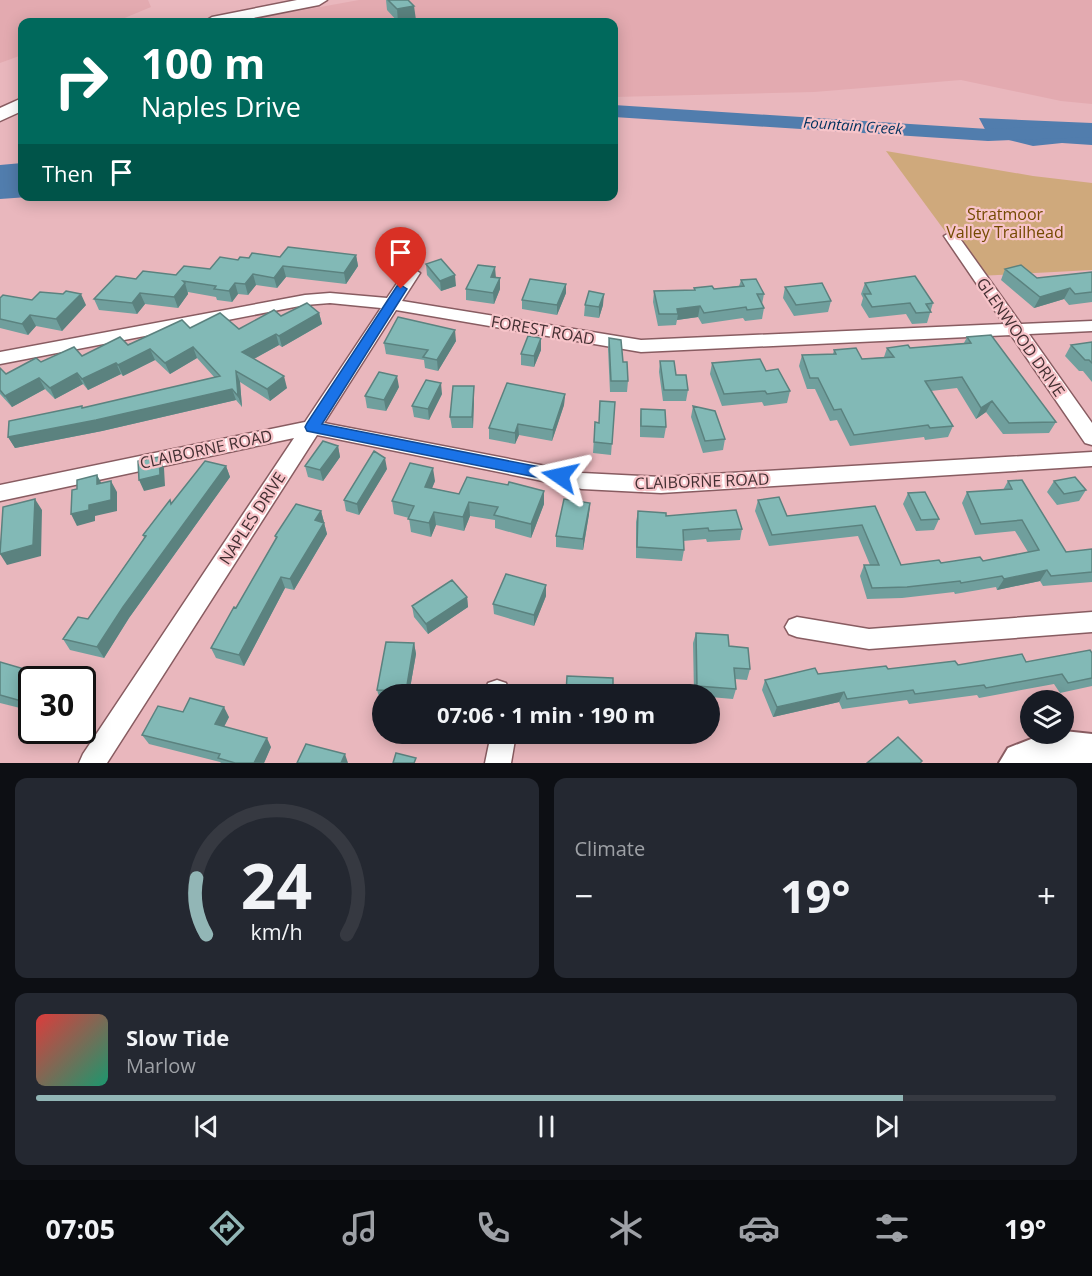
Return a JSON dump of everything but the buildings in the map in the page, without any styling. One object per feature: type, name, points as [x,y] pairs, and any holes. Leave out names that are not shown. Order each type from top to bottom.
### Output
[{"type":"main road","points":[[231,18],[319,0]]},
{"type":"main road","points":[[0,115],[18,106]]},
{"type":"street","name":"GLENWOOD DRIVE","points":[[951,236],[1092,438]]},
{"type":"street","name":"NAPLES DRIVE","points":[[92,763],[412,273]]},
{"type":"street","name":"FOREST ROAD","points":[[0,358],[305,300],[330,298],[391,304],[641,346],[1092,326]]},
{"type":"street","name":"CLAIBORNE ROAD","points":[[0,493],[312,427],[582,481],[661,485],[1092,459]]},
{"type":"street","points":[[797,627],[869,639],[1092,622]]},
{"type":"street","points":[[498,763],[502,744]]},
{"type":"street","points":[[1015,763],[1018,759],[1053,746],[1092,750]]},
{"type":"shaded area","points":[[0,0],[148,0],[151,7],[125,18],[18,18],[18,56],[0,63]]},
{"type":"shaded area","points":[[359,0],[1092,0],[1092,104],[1061,101],[961,80],[814,92],[618,97],[618,18],[259,18]]},
{"type":"green space","name":"Stratmoor Valley Trailhead","points":[[886,151],[1033,176],[1092,183],[1092,270],[978,276]]},
{"type":"water","points":[[979,118],[1092,123],[1092,145],[1062,143],[1033,146],[988,135]]},
{"type":"water","points":[[18,163],[18,198],[0,199],[0,165]]},
{"type":"waterway","name":"Fountain Creek","points":[[618,111],[988,135],[1092,131]]},
{"type":"route","points":[[401,289],[312,427],[560,476]]}]
